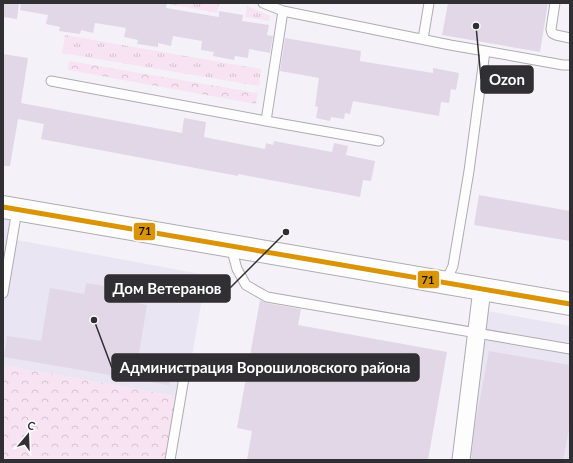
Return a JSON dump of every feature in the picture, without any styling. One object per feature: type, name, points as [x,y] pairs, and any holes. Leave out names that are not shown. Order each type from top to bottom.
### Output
[{"type":"street","points":[[10,208],[570,304]]},
{"type":"street","points":[[462,460],[482,289]]},
{"type":"lane","points":[[263,3],[283,11],[423,39],[450,40],[485,51],[570,65]]},
{"type":"lane","points":[[423,39],[429,3]]},
{"type":"lane","points":[[556,3],[551,29],[552,33],[556,36],[570,38]]},
{"type":"lane","points":[[266,120],[283,11]]},
{"type":"lane","points":[[446,283],[453,266],[468,178],[485,51]]},
{"type":"lane","points":[[51,82],[379,141]]},
{"type":"lane","points":[[3,293],[10,208]]},
{"type":"lane","points":[[230,246],[237,269],[246,285],[267,297],[570,349]]},
{"type":"lane","points":[[170,460],[186,366]]},
{"type":"shaded area","points":[[3,212],[21,215],[17,240],[206,275],[185,398],[3,365]]},
{"type":"shaded area","points":[[482,310],[570,326],[570,460],[455,460]]},
{"type":"green space","points":[[219,3],[217,13],[168,4]]},
{"type":"green space","points":[[247,6],[270,16],[269,21],[245,17]]},
{"type":"green space","points":[[65,35],[261,69],[259,86],[62,53]]},
{"type":"green space","points":[[69,61],[258,93],[256,104],[68,70]]},
{"type":"green space","points":[[3,365],[185,398],[175,460],[3,460]]},
{"type":"building","points":[[3,3],[19,3],[17,19],[3,17]]},
{"type":"building","points":[[21,3],[167,3],[166,8],[219,17],[219,11],[243,15],[242,21],[269,25],[267,35],[273,36],[270,53],[249,49],[248,58],[235,56],[234,60],[213,56],[214,52],[201,50],[202,41],[173,36],[171,46],[158,43],[158,47],[137,44],[138,40],[124,37],[126,28],[95,23],[93,33],[81,30],[80,34],[59,31],[60,27],[46,24],[48,15],[20,10]]},
{"type":"building","points":[[448,3],[548,3],[540,52],[442,35]]},
{"type":"building","points":[[285,38],[361,51],[360,61],[433,73],[433,68],[459,73],[456,90],[451,89],[449,103],[441,102],[439,116],[353,101],[350,114],[345,113],[344,119],[331,117],[330,121],[316,118],[318,107],[315,106],[319,78],[280,71]]},
{"type":"building","points":[[3,54],[28,58],[21,103],[182,133],[184,118],[206,122],[204,137],[265,149],[266,143],[273,145],[274,141],[332,152],[334,143],[348,146],[346,155],[375,161],[371,181],[363,180],[360,197],[238,174],[238,176],[41,139],[44,124],[18,119],[10,166],[3,166]]},
{"type":"building","points":[[479,195],[570,211],[570,241],[474,225]]},
{"type":"building","points":[[86,283],[117,288],[115,299],[147,305],[138,360],[173,366],[169,385],[4,357],[7,336],[41,341],[50,288],[84,294]]},
{"type":"building","points":[[260,300],[266,303],[301,309],[298,325],[447,352],[428,460],[247,460],[252,431],[237,428]]},
{"type":"building","points":[[489,351],[570,365],[570,424],[563,460],[471,460],[475,425]]},
{"type":"transit line","name":"71","points":[[3,207],[570,304]]},
{"type":"place","name":"Ozon","points":[[476,26]]},
{"type":"place","name":"Дом Ветеранов","points":[[286,232]]},
{"type":"place","name":"Администрация Ворошиловского района","points":[[94,320]]}]
